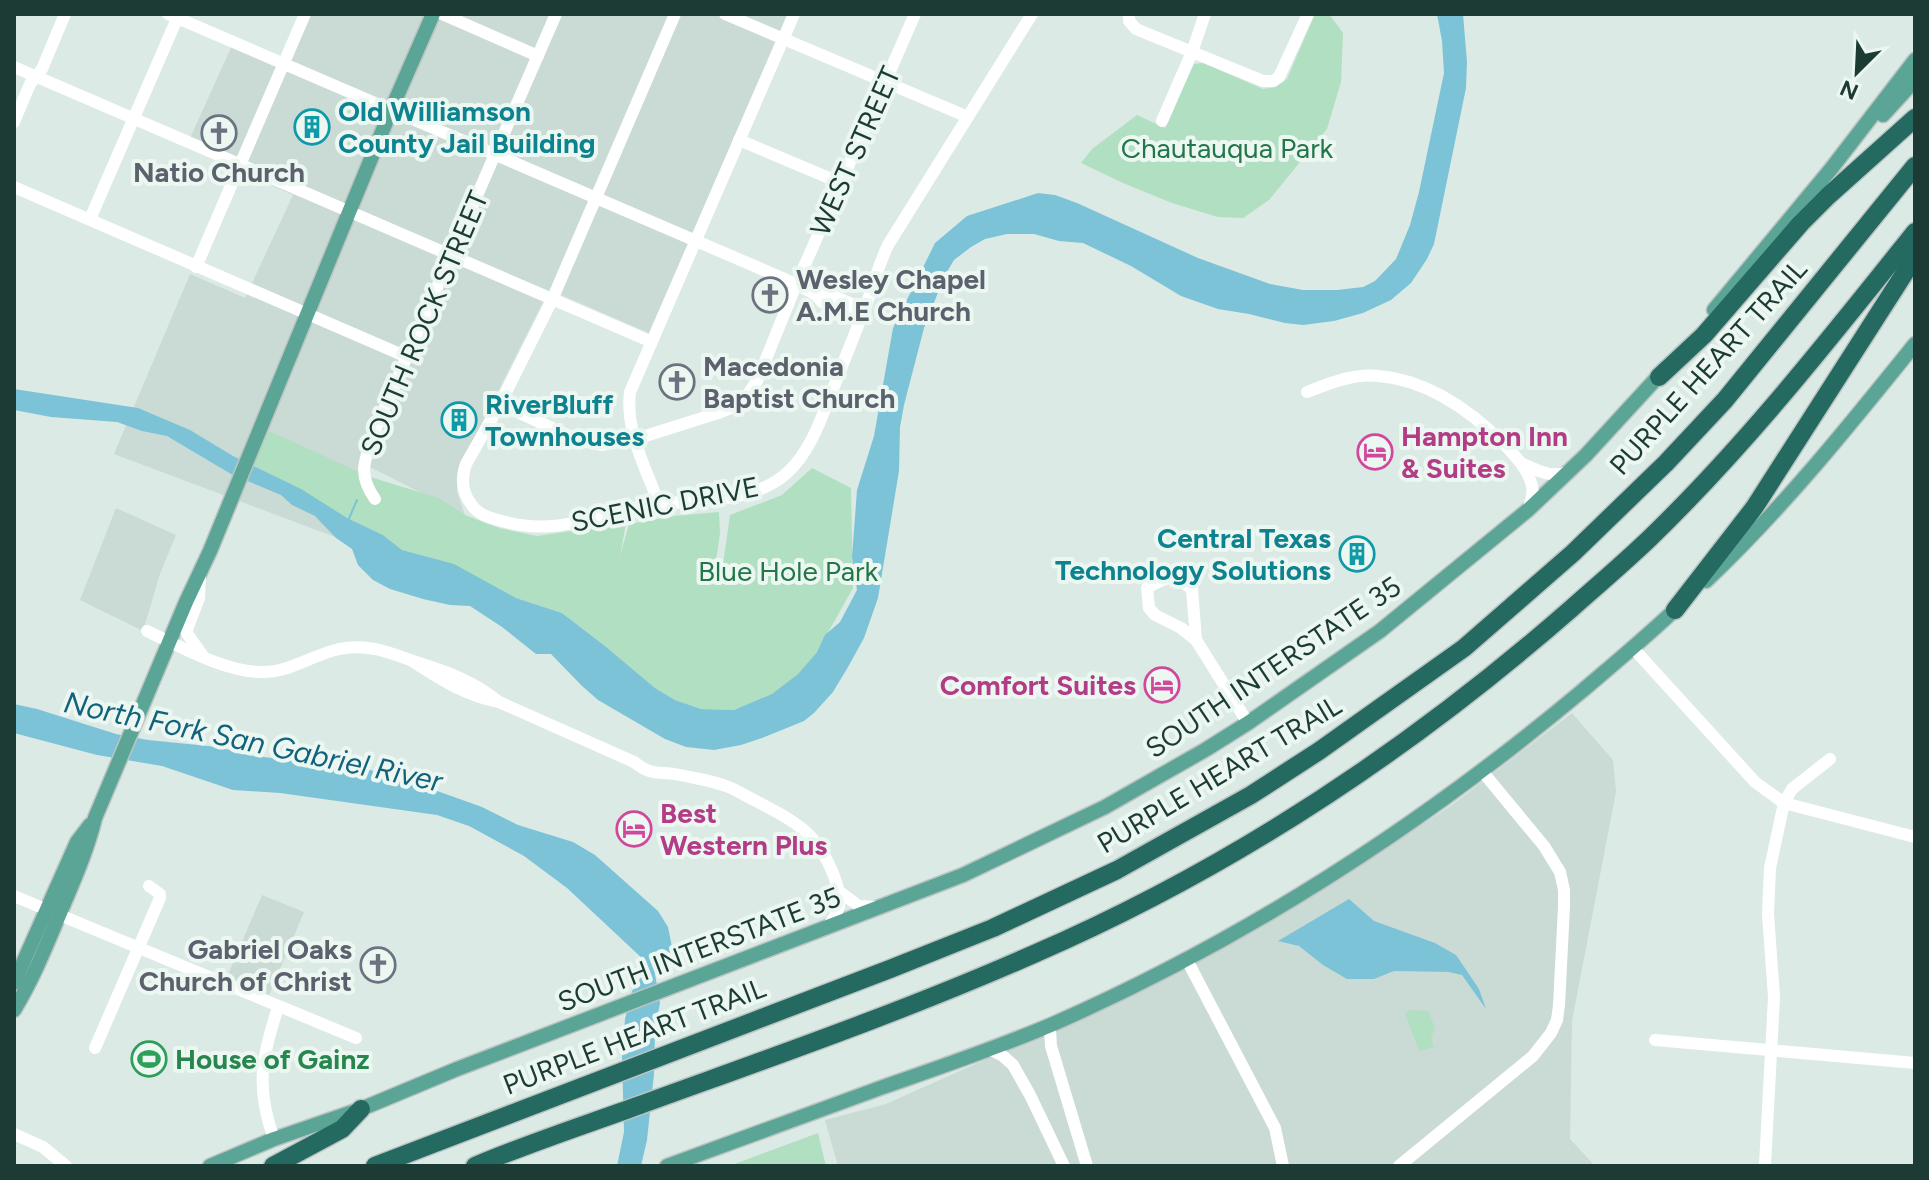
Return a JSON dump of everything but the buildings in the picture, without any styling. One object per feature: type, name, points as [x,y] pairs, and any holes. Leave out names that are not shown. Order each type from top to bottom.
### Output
[{"type":"highway","points":[[1659,377],[1704,335],[1801,223],[1915,118]]},
{"type":"highway","name":"PURPLE HEART TRAIL","points":[[375,1166],[993,928],[1117,870],[1251,795],[1319,751],[1464,648],[1573,553],[1666,463],[1814,292],[1915,166]]},
{"type":"highway","points":[[475,1166],[953,989],[1052,946],[1163,892],[1315,803],[1454,705],[1517,655],[1650,538],[1801,373],[1915,232]]},
{"type":"highway","points":[[1675,610],[1754,508],[1915,257]]},
{"type":"highway","points":[[273,1166],[342,1129],[361,1109]]},
{"type":"main road","points":[[14,983],[88,848],[95,818],[210,551],[433,14]]},
{"type":"main road","name":"SOUTH INTERSTATE 35","points":[[210,1166],[963,875],[1105,807],[1248,723],[1380,631],[1528,510],[1570,471],[1659,377],[1831,169],[1915,60]]},
{"type":"main road","points":[[1831,169],[1915,80]]},
{"type":"main road","points":[[667,1166],[1052,1024],[1187,960],[1380,844],[1547,722],[1675,610],[1726,562],[1792,492],[1915,344]]},
{"type":"main road","points":[[14,1010],[36,969],[53,913]]},
{"type":"street","points":[[14,122],[30,84],[42,69],[65,14]]},
{"type":"street","points":[[196,267],[305,14]]},
{"type":"street","points":[[442,14],[538,56]]},
{"type":"street","name":"SOUTH ROCK STREET","points":[[375,499],[365,482],[363,469],[378,423],[556,14]]},
{"type":"street","name":"SCENIC DRIVE","points":[[675,14],[552,300],[466,464],[464,493],[479,513],[507,523],[535,528],[574,523],[640,507],[743,494],[787,473],[814,436],[888,245],[1032,14]]},
{"type":"street","points":[[725,14],[968,117]]},
{"type":"street","points":[[659,504],[631,428],[630,392],[794,14]]},
{"type":"street","name":"WEST STREET","points":[[500,404],[578,440],[613,444],[721,412],[744,400],[757,381],[915,14]]},
{"type":"street","points":[[1162,121],[1205,14]]},
{"type":"street","points":[[1129,17],[1136,29],[1256,79],[1273,81],[1284,68],[1308,14]]},
{"type":"street","points":[[90,219],[175,15],[283,65],[815,294],[826,293],[862,314]]},
{"type":"street","points":[[14,67],[652,342]]},
{"type":"street","points":[[739,140],[841,183]]},
{"type":"street","points":[[14,187],[407,357]]},
{"type":"street","points":[[1307,392],[1352,377],[1376,375],[1424,387],[1462,407],[1489,429],[1521,463],[1532,487],[1528,510]]},
{"type":"street","points":[[1521,463],[1545,474],[1559,475],[1570,471]]},
{"type":"street","points":[[200,570],[199,598],[186,632],[203,656]]},
{"type":"street","points":[[1196,640],[1192,589],[1167,577],[1147,588],[1149,608],[1155,615],[1181,628],[1196,640],[1248,723]]},
{"type":"street","points":[[147,631],[235,669],[265,673],[292,668],[336,650],[356,647],[379,649],[412,661],[453,687],[478,698],[499,702],[648,771],[664,775],[674,773],[724,785],[797,825],[818,844],[840,892],[836,915],[825,930]]},
{"type":"street","points":[[1633,648],[1767,792],[1784,803],[1915,837]]},
{"type":"street","points":[[1765,1165],[1774,997],[1768,891],[1770,868],[1784,803],[1792,789],[1830,759]]},
{"type":"street","points":[[1399,1166],[1533,1056],[1557,1020],[1563,880],[1544,846],[1482,771]]},
{"type":"street","points":[[95,1048],[160,898],[160,894],[149,886]]},
{"type":"street","points":[[840,892],[859,906],[882,907]]},
{"type":"street","points":[[14,896],[356,1038]]},
{"type":"street","points":[[1187,960],[1275,1128],[1283,1166]]},
{"type":"street","points":[[274,1139],[262,1099],[262,1074],[278,1007]]},
{"type":"street","points":[[1052,1024],[1049,1035],[1051,1046],[1087,1166]]},
{"type":"street","points":[[1655,1040],[1915,1063]]},
{"type":"street","points":[[989,1049],[1013,1065],[1064,1166]]},
{"type":"street","points":[[14,1134],[43,1147],[66,1166]]},
{"type":"shaded area","points":[[309,14],[789,14],[651,334],[548,292],[461,465],[457,491],[465,515],[370,467],[335,537],[114,454],[190,274],[245,298],[293,195],[186,147],[234,41],[286,63]]},
{"type":"shaded area","points":[[116,508],[176,535],[160,574],[143,631],[80,600]]},
{"type":"shaded area","points":[[1572,713],[1613,760],[1616,792],[1572,1021],[1570,1139],[1595,1166],[838,1166],[825,1120],[886,1104],[1175,975],[1344,876],[1452,805]]},
{"type":"shaded area","points":[[262,895],[304,912],[269,995],[227,977]]},
{"type":"green space","name":"Chautauqua Park","points":[[1315,14],[1329,14],[1343,33],[1341,82],[1327,129],[1269,200],[1243,218],[1218,217],[1172,203],[1081,163],[1092,149],[1137,115],[1165,128],[1194,64],[1203,63],[1263,89],[1276,87],[1287,79]]},
{"type":"green space","name":"Blue Hole Park","points":[[267,430],[370,477],[439,498],[465,515],[499,528],[537,536],[626,523],[620,556],[629,524],[719,512],[720,534],[712,585],[722,571],[730,515],[782,495],[812,468],[851,488],[853,588],[817,652],[798,674],[773,694],[734,710],[701,709],[675,700],[655,688],[562,613],[516,598],[434,559],[402,550],[383,535],[251,474]]},
{"type":"green space","points":[[1410,1010],[1428,1011],[1435,1028],[1431,1038],[1434,1047],[1419,1051],[1405,1013]]},
{"type":"green space","points":[[818,1133],[826,1166],[729,1166]]},
{"type":"water","points":[[1437,14],[1463,14],[1466,88],[1434,244],[1411,283],[1391,300],[1363,313],[1334,321],[1303,325],[1285,323],[1218,309],[1181,296],[1131,266],[1083,243],[1034,234],[1007,234],[985,239],[954,260],[924,328],[904,405],[899,471],[878,598],[864,638],[833,692],[814,713],[804,721],[741,745],[714,750],[686,747],[665,739],[598,700],[551,654],[536,654],[470,606],[423,599],[373,580],[358,565],[352,549],[336,538],[315,516],[292,505],[281,495],[231,474],[167,436],[117,422],[51,417],[14,410],[14,389],[138,408],[190,430],[233,456],[301,489],[347,518],[383,535],[402,550],[454,564],[516,598],[562,613],[655,688],[675,700],[701,709],[734,710],[772,694],[798,674],[817,652],[825,635],[840,622],[857,590],[852,557],[857,490],[874,436],[893,328],[935,243],[967,216],[1038,193],[1077,203],[1198,258],[1270,284],[1303,290],[1363,287],[1375,281],[1396,259],[1419,192],[1444,73]]},
{"type":"water","points":[[14,704],[116,734],[218,747],[253,756],[358,767],[398,777],[482,807],[518,825],[573,842],[595,855],[658,911],[668,927],[673,952],[655,974],[660,1003],[655,1030],[647,1140],[641,1166],[617,1166],[624,1132],[622,1058],[625,1019],[632,991],[642,976],[645,961],[567,888],[524,856],[469,826],[437,815],[280,793],[233,790],[162,766],[97,755],[14,733]]},
{"type":"water","points":[[1349,899],[1374,921],[1435,943],[1456,955],[1479,989],[1486,1009],[1462,975],[1394,971],[1374,979],[1347,979],[1299,946],[1278,941]]},
{"type":"waterway","points":[[348,521],[357,500]]},
{"type":"place","name":"Old Williamson County Jail Building","points":[[312,127]]},
{"type":"place","name":"Natio Church","points":[[219,133]]},
{"type":"place","name":"Wesley Chapel A.M.E Church","points":[[770,295]]},
{"type":"place","name":"Macedonia Baptist Church","points":[[677,382]]},
{"type":"place","name":"RiverBluff Townhouses","points":[[459,420]]},
{"type":"place","name":"Hampton Inn & Suites","points":[[1375,452]]},
{"type":"place","name":"Central Texas Technology Solutions","points":[[1357,554]]},
{"type":"place","name":"Comfort Suites","points":[[1162,685]]},
{"type":"place","name":"Best Western Plus","points":[[634,829]]},
{"type":"place","name":"Gabriel Oaks Church of Christ","points":[[378,965]]},
{"type":"place","name":"House of Gainz","points":[[149,1059]]},
{"type":"water label","name":"North Fork San Gabriel River","points":[[253,742]]}]
